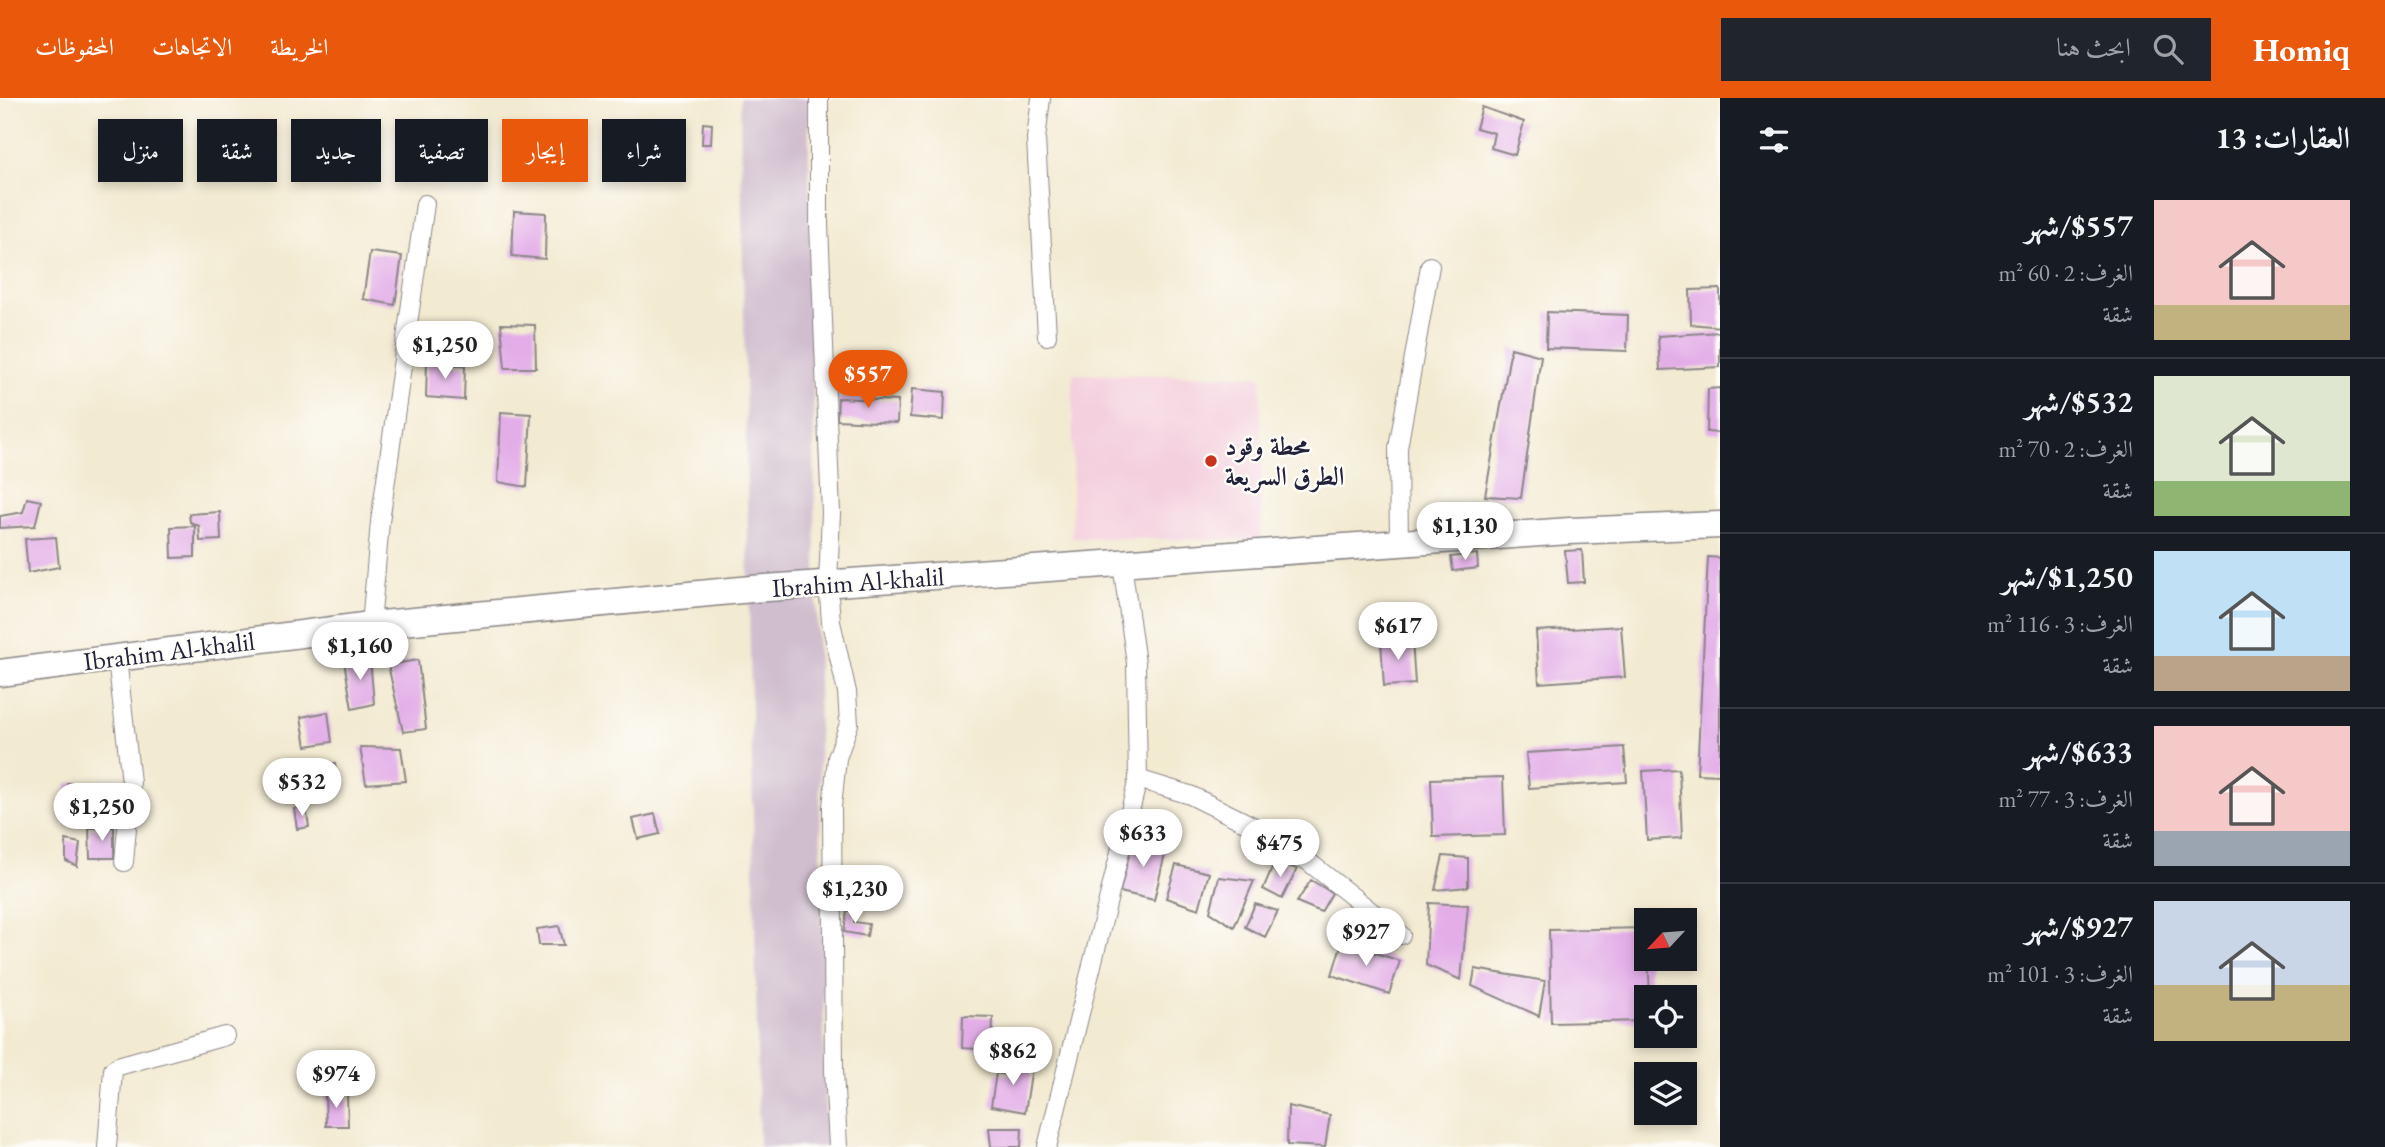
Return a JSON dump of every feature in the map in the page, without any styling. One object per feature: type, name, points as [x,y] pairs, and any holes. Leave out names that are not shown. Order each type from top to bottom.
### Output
[{"type":"street","points":[[819,98],[819,225],[831,513],[828,583],[831,622],[847,692],[849,724],[837,758],[832,807],[834,1071],[838,1147]]},
{"type":"street","points":[[1041,98],[1035,139],[1047,336]]},
{"type":"street","points":[[372,625],[380,522],[425,204]]},
{"type":"street","points":[[1399,545],[1398,448],[1430,266]]},
{"type":"street","name":"Ibrahim Al-khalil","points":[[0,673],[372,625],[828,583],[1570,531],[1720,525]]},
{"type":"street","points":[[1046,1147],[1138,779],[1136,663],[1122,564]]},
{"type":"street","points":[[117,658],[131,782],[124,862]]},
{"type":"street","points":[[1138,779],[1190,795],[1280,840],[1401,934]]},
{"type":"street","points":[[107,1147],[113,1070],[118,1066],[225,1036]]},
{"type":"shaded area","points":[[740,98],[808,98],[826,1147],[759,1147]]},
{"type":"shaded area","points":[[1073,374],[1261,376],[1261,540],[1072,538]]},
{"type":"building","points":[[1482,107],[1524,122],[1515,155],[1491,148],[1494,133],[1476,128]]},
{"type":"building","points":[[703,123],[712,124],[711,144],[702,144]]},
{"type":"building","points":[[514,211],[546,213],[545,259],[512,256]]},
{"type":"building","points":[[370,252],[402,256],[395,305],[363,299]]},
{"type":"building","points":[[1720,289],[1720,327],[1691,324],[1690,290]]},
{"type":"building","points":[[1547,312],[1628,315],[1627,351],[1546,348]]},
{"type":"building","points":[[501,324],[535,325],[536,368],[505,368]]},
{"type":"building","points":[[1720,332],[1720,367],[1660,370],[1658,336]]},
{"type":"building","points":[[1511,348],[1541,356],[1521,498],[1485,496]]},
{"type":"building","points":[[427,362],[465,366],[464,400],[426,397]]},
{"type":"building","points":[[1720,388],[1720,433],[1707,432],[1708,389]]},
{"type":"building","points":[[912,389],[945,392],[944,420],[910,417]]},
{"type":"building","points":[[838,398],[898,401],[897,423],[837,420]]},
{"type":"building","points":[[501,412],[531,414],[527,487],[498,482]]},
{"type":"building","points":[[27,498],[41,501],[35,526],[0,528],[0,516],[23,512]]},
{"type":"building","points":[[220,512],[221,540],[200,541],[199,526],[190,522],[189,514]]},
{"type":"building","points":[[195,526],[195,557],[172,558],[171,527]]},
{"type":"building","points":[[56,537],[59,567],[28,573],[25,539]]},
{"type":"building","points":[[1582,550],[1584,582],[1568,583],[1565,551]]},
{"type":"building","points":[[1477,554],[1478,568],[1453,571],[1451,557]]},
{"type":"building","points":[[1708,557],[1720,558],[1720,775],[1697,774]]},
{"type":"building","points":[[1621,626],[1625,677],[1539,683],[1536,631]]},
{"type":"building","points":[[1412,639],[1415,684],[1384,686],[1381,641]]},
{"type":"building","points":[[370,658],[374,704],[352,709],[344,661]]},
{"type":"building","points":[[418,660],[426,729],[403,732],[388,665]]},
{"type":"building","points":[[328,712],[332,742],[306,746],[301,717]]},
{"type":"building","points":[[360,747],[401,748],[406,781],[366,784]]},
{"type":"building","points":[[1624,747],[1627,782],[1529,788],[1526,753]]},
{"type":"building","points":[[335,763],[338,791],[313,794],[310,767]]},
{"type":"building","points":[[1679,769],[1682,838],[1647,840],[1643,771]]},
{"type":"building","points":[[1503,777],[1505,835],[1433,837],[1431,779]]},
{"type":"building","points":[[67,783],[92,784],[91,810],[67,809]]},
{"type":"building","points":[[95,787],[109,787],[109,795],[125,795],[125,809],[94,809]]},
{"type":"building","points":[[306,807],[309,827],[297,829],[294,809]]},
{"type":"building","points":[[655,814],[660,834],[638,839],[633,819]]},
{"type":"building","points":[[114,827],[114,858],[90,858],[89,828]]},
{"type":"building","points":[[1133,838],[1167,846],[1154,900],[1120,892]]},
{"type":"building","points":[[66,840],[80,843],[77,866],[66,861]]},
{"type":"building","points":[[1443,856],[1468,858],[1468,887],[1435,890]]},
{"type":"building","points":[[1275,861],[1297,869],[1282,899],[1263,889]]},
{"type":"building","points":[[1176,865],[1209,873],[1199,909],[1166,898]]},
{"type":"building","points":[[1219,877],[1254,881],[1234,927],[1210,912]]},
{"type":"building","points":[[1311,880],[1332,893],[1321,912],[1297,902]]},
{"type":"building","points":[[1429,903],[1468,905],[1461,980],[1426,965]]},
{"type":"building","points":[[1255,904],[1278,911],[1265,937],[1245,927]]},
{"type":"building","points":[[856,908],[854,922],[869,924],[867,936],[844,932],[847,911]]},
{"type":"building","points":[[559,926],[564,945],[539,945],[537,929]]},
{"type":"building","points":[[1634,928],[1634,971],[1649,971],[1649,985],[1634,985],[1634,1021],[1551,1023],[1549,930]]},
{"type":"building","points":[[1342,942],[1400,961],[1389,994],[1332,975]]},
{"type":"building","points":[[1475,969],[1545,981],[1539,1016],[1472,986]]},
{"type":"building","points":[[963,1016],[993,1017],[992,1050],[962,1048]]},
{"type":"building","points":[[1012,1059],[1033,1062],[1025,1112],[991,1106],[996,1073],[1009,1075]]},
{"type":"building","points":[[325,1094],[347,1094],[348,1126],[326,1126]]},
{"type":"building","points":[[1288,1106],[1330,1115],[1325,1147],[1287,1145]]},
{"type":"building","points":[[989,1128],[1022,1128],[1021,1147],[991,1147]]},
{"type":"place","name":"محطة وقود الطرق السريعة","points":[[1211,461]]}]
